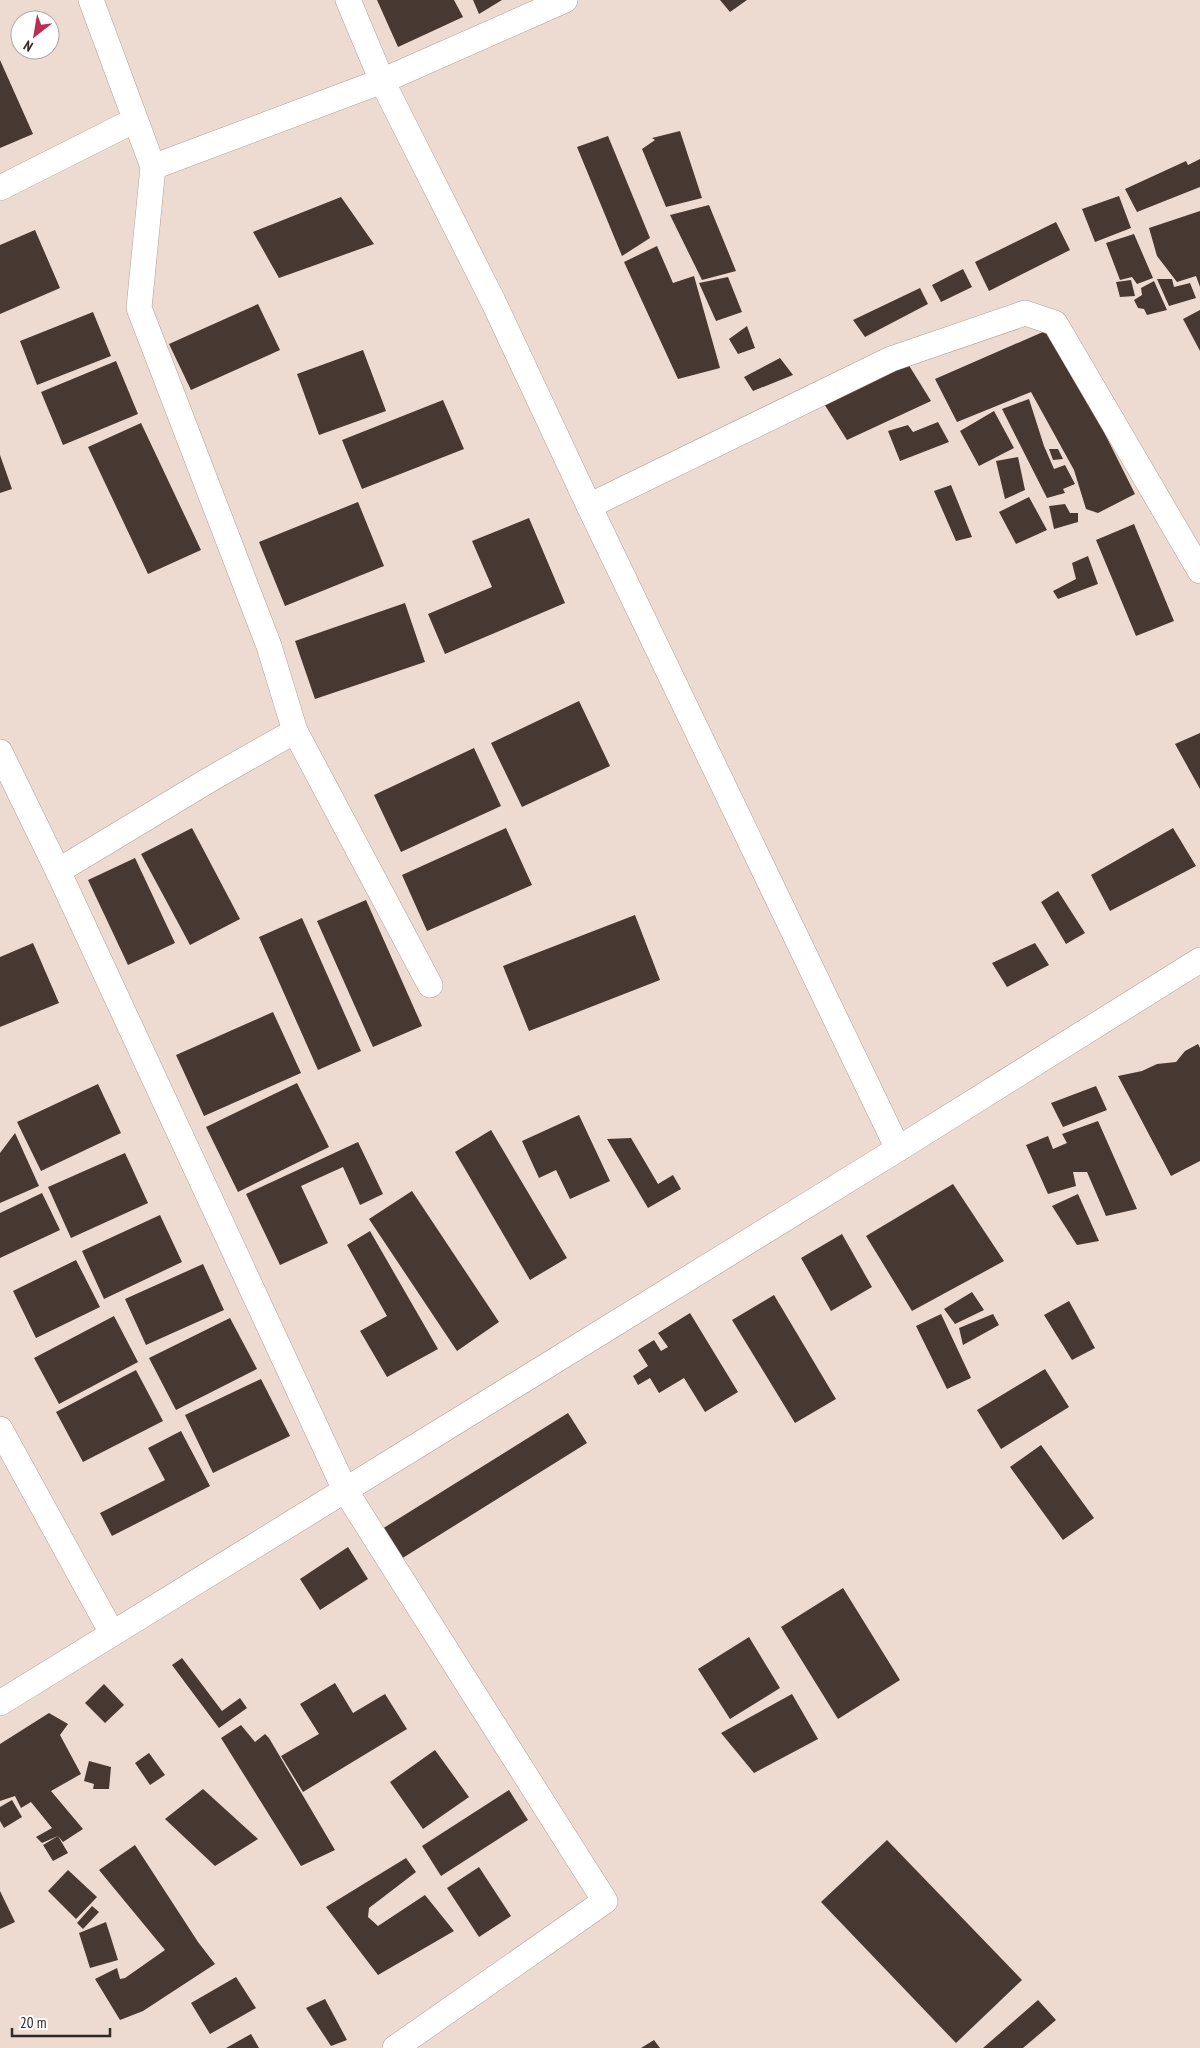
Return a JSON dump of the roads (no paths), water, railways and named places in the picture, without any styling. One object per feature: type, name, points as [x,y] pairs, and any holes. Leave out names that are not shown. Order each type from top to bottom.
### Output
[{"type":"street","points":[[91,0],[153,167],[139,308],[269,646],[295,731],[430,985]]},
{"type":"street","points":[[348,0],[382,81],[493,301],[589,506],[898,1149]]},
{"type":"street","points":[[153,167],[382,81],[565,0]]},
{"type":"street","points":[[0,188],[134,120]]},
{"type":"street","points":[[589,506],[890,360],[1025,313],[1055,323],[1200,571]]},
{"type":"street","points":[[58,871],[295,731]]},
{"type":"street","points":[[0,752],[58,871],[345,1490],[605,1901],[395,2048]]},
{"type":"street","points":[[0,1703],[898,1149],[1200,960]]},
{"type":"street","points":[[0,1429],[112,1633]]}]
